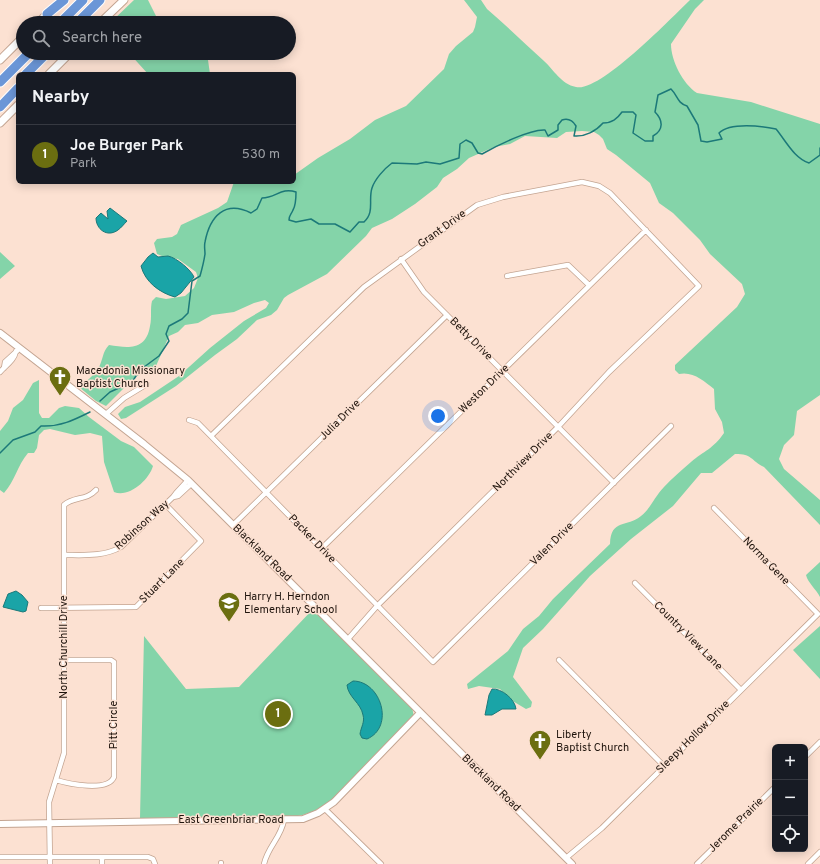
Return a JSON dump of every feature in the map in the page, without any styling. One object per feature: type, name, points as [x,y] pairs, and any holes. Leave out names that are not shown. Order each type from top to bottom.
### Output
[{"type":"highway","points":[[47,14],[64,0]]},
{"type":"highway","points":[[67,16],[83,0]]},
{"type":"highway","points":[[84,16],[100,0]]},
{"type":"highway","points":[[0,82],[22,60]]},
{"type":"highway","points":[[28,72],[40,60]]},
{"type":"highway","points":[[33,72],[44,60]]},
{"type":"highway","points":[[0,100],[16,84]]},
{"type":"highway","points":[[0,107],[16,90]]},
{"type":"main road","points":[[47,14],[61,0]]},
{"type":"main road","points":[[107,16],[124,0]]},
{"type":"main road","points":[[0,60],[16,45]]},
{"type":"main road","points":[[51,72],[63,60]]},
{"type":"main road","points":[[0,123],[16,107]]},
{"type":"street","name":"Grant Drive","points":[[211,436],[364,287],[462,214],[484,202],[582,182],[594,184],[604,188],[699,286]]},
{"type":"street","name":"Weston Drive","points":[[322,548],[646,230]]},
{"type":"street","name":"Betty Drive","points":[[401,259],[424,292],[614,482]]},
{"type":"street","points":[[506,276],[568,265],[589,285]]},
{"type":"street","name":"Northview Drive","points":[[348,640],[377,606],[558,427],[608,372],[699,286]]},
{"type":"street","name":"Julia Drive","points":[[233,525],[447,315]]},
{"type":"street","name":"Blackland Road","points":[[0,333],[18,349],[106,414],[189,482],[572,864]]},
{"type":"street","points":[[0,372],[15,357],[18,349]]},
{"type":"street","points":[[106,414],[124,398],[147,384]]},
{"type":"street","name":"Packer Drive","points":[[188,420],[198,423],[433,662]]},
{"type":"street","name":"Valen Drive","points":[[433,662],[671,426]]},
{"type":"street","name":"Robinson Way","points":[[64,555],[111,553],[121,547],[173,497],[178,496],[189,482]]},
{"type":"street","name":"North Churchill Drive","points":[[50,864],[50,802],[64,753],[64,505],[69,502],[90,497],[96,490]]},
{"type":"street","name":"Stuart Lane","points":[[42,608],[136,607],[201,541],[166,505]]},
{"type":"street","name":"Norma Gene","points":[[714,508],[818,614]]},
{"type":"street","name":"Country View Lane","points":[[635,583],[741,690]]},
{"type":"street","name":"Sleepy Hollow Drive","points":[[566,858],[602,828],[818,614]]},
{"type":"street","name":"Pitt Circle","points":[[56,780],[74,785],[106,785],[111,782],[114,777],[114,662],[109,660],[64,660]]},
{"type":"street","points":[[559,660],[664,766]]},
{"type":"street","name":"East Greenbriar Road","points":[[0,824],[303,819],[325,809],[420,713]]},
{"type":"street","points":[[808,754],[820,742]]},
{"type":"street","name":"Jerome Prairie","points":[[697,864],[772,790]]},
{"type":"street","points":[[325,809],[381,864]]},
{"type":"street","points":[[264,864],[267,851],[282,831],[284,820]]},
{"type":"street","points":[[808,864],[820,852]]},
{"type":"street","points":[[0,857],[148,857],[155,862]]},
{"type":"street","points":[[102,857],[102,864]]},
{"type":"green space","points":[[134,0],[148,0],[156,16],[117,16]]},
{"type":"green space","points":[[464,0],[481,0],[487,9],[544,61],[562,80],[576,87],[587,86],[618,67],[690,0],[704,0],[695,9],[671,44],[673,58],[679,72],[687,84],[697,93],[751,102],[820,124],[820,395],[797,411],[794,435],[784,445],[779,459],[784,469],[820,500],[820,525],[764,467],[748,456],[735,454],[712,473],[701,473],[673,506],[631,539],[590,576],[543,629],[523,648],[513,677],[532,702],[531,707],[526,709],[511,700],[500,689],[479,686],[468,689],[467,684],[508,651],[523,629],[539,616],[553,599],[610,544],[613,530],[621,525],[636,520],[641,516],[670,480],[712,446],[724,433],[722,422],[715,409],[714,389],[694,375],[684,373],[679,374],[675,370],[675,365],[737,307],[745,294],[742,284],[710,254],[700,240],[673,213],[659,203],[650,183],[607,149],[603,139],[599,135],[594,132],[582,131],[566,132],[557,138],[525,136],[510,144],[494,147],[469,158],[457,169],[443,178],[437,187],[415,204],[392,219],[372,228],[366,236],[327,274],[288,295],[284,298],[277,310],[271,315],[257,320],[237,339],[176,386],[126,418],[121,419],[118,414],[125,407],[140,402],[179,376],[210,348],[244,321],[266,308],[269,303],[265,300],[234,312],[212,315],[198,323],[185,325],[178,332],[169,336],[156,366],[147,373],[136,376],[106,406],[96,401],[79,387],[98,369],[109,345],[129,347],[140,344],[145,340],[150,326],[152,301],[156,297],[166,299],[185,296],[194,288],[198,278],[196,272],[178,259],[157,254],[154,243],[157,239],[172,237],[177,234],[181,225],[218,208],[227,202],[233,184],[296,184],[296,174],[318,158],[350,139],[375,120],[406,106],[444,69],[449,54],[473,32],[477,17]]},
{"type":"green space","points":[[135,60],[208,60],[210,72],[146,72]]},
{"type":"green space","points":[[0,252],[15,266],[0,279]]},
{"type":"green space","points":[[39,380],[39,413],[42,418],[49,418],[59,408],[65,406],[79,408],[121,441],[134,447],[153,466],[143,482],[132,490],[120,493],[114,492],[104,462],[102,436],[90,433],[75,435],[50,429],[44,430],[39,435],[37,448],[34,453],[28,453],[24,458],[11,484],[4,493],[0,490],[0,431],[8,421],[13,408],[23,400],[33,383]]},
{"type":"green space","points":[[820,562],[820,597],[808,581],[806,575]]},
{"type":"green space","points":[[313,609],[412,707],[414,717],[332,800],[309,813],[292,817],[140,818],[144,636],[186,689],[239,687]]},
{"type":"green space","points":[[820,626],[820,679],[793,650]]},
{"type":"water","points":[[110,208],[127,221],[118,230],[106,233],[98,226],[96,218],[101,213],[108,219],[107,211]]},
{"type":"water","points":[[153,253],[158,257],[168,256],[175,259],[187,268],[194,277],[181,293],[175,297],[159,290],[150,282],[143,272],[141,266]]},
{"type":"water","points":[[16,591],[28,602],[26,611],[23,612],[3,607],[8,594]]},
{"type":"water","points":[[353,681],[363,683],[371,688],[377,696],[381,706],[381,725],[376,733],[367,739],[362,738],[360,734],[364,720],[362,711],[350,693],[347,685]]},
{"type":"water","points":[[492,689],[499,690],[507,695],[515,705],[516,709],[502,709],[492,715],[485,715],[489,695]]},
{"type":"waterway","points":[[100,401],[110,392],[132,382],[140,370],[159,356],[169,341],[166,334],[169,326],[182,319],[188,313],[192,281],[200,276],[205,257],[207,233],[215,218],[226,210],[234,208],[242,209],[251,213],[257,209],[262,198],[291,191],[296,192],[296,199],[295,206],[289,220],[296,222],[311,219],[319,224],[335,224],[350,232],[359,222],[364,222],[367,218],[370,210],[373,185],[380,174],[392,163],[417,164],[426,162],[440,164],[459,158],[460,144],[466,140],[472,143],[478,153],[482,154],[531,132],[545,130],[548,136],[558,130],[558,125],[564,119],[570,120],[576,126],[574,136],[582,136],[594,131],[603,123],[614,120],[622,112],[633,112],[636,115],[633,133],[645,141],[653,141],[653,136],[657,134],[661,128],[660,118],[655,112],[658,95],[671,89],[679,101],[687,106],[698,125],[701,141],[707,142],[722,139],[719,133],[731,127],[755,126],[776,129],[791,149],[804,161],[809,163],[820,155],[820,148]]},
{"type":"waterway","points":[[0,453],[13,440],[35,432],[41,426],[61,424],[90,412]]},
{"type":"place","name":"Macedonia Missionary Baptist Church","points":[[60,396]]},
{"type":"place","name":"Harry H. Herndon Elementary School","points":[[229,622]]},
{"type":"place","name":"Joe Burger Park","points":[[278,714]]},
{"type":"place","name":"Liberty Baptist Church","points":[[540,760]]}]
